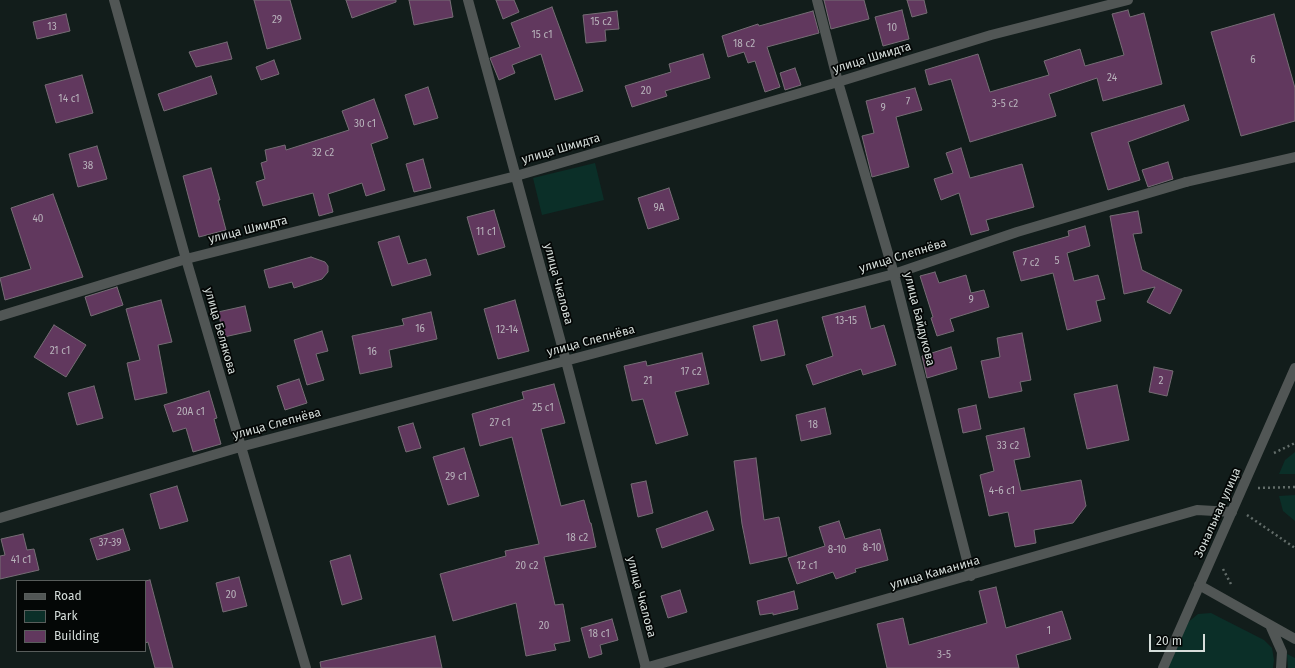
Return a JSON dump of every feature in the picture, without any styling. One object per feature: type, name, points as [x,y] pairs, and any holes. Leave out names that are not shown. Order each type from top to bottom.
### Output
[{"type":"street","name":"улица Белякова","points":[[114,0],[186,259],[306,668]]},
{"type":"street","name":"улица Чкалова","points":[[468,0],[566,361],[645,668]]},
{"type":"street","name":"улица Байдукова","points":[[817,0],[838,82],[894,274],[971,576]]},
{"type":"street","name":"улица Шмидта","points":[[0,316],[186,259],[516,176],[838,82],[991,35],[1128,0]]},
{"type":"street","name":"улица Слепнёва","points":[[0,518],[240,446],[894,274],[1017,232],[1186,182],[1295,157]]},
{"type":"street","name":"Зональная улица","points":[[1163,668],[1295,368]]},
{"type":"street","name":"улица Каманина","points":[[645,668],[971,576],[1197,510],[1232,512]]},
{"type":"street","points":[[1199,585],[1295,639]]},
{"type":"street","points":[[1270,625],[1282,652],[1281,668]]},
{"type":"path","points":[[1271,455],[1295,443]]},
{"type":"path","points":[[1258,482],[1256,488],[1295,487]]},
{"type":"path","points":[[1247,515],[1295,548]]},
{"type":"green space","points":[[595,163],[604,200],[542,215],[533,178]]},
{"type":"green space","points":[[1295,452],[1295,474],[1279,474],[1285,460]]},
{"type":"green space","points":[[1295,495],[1295,521],[1283,511],[1279,496]]},
{"type":"green space","points":[[1211,613],[1264,640],[1272,648],[1274,660],[1273,668],[1168,668],[1186,624],[1198,614]]},
{"type":"green space","points":[[1287,654],[1295,658],[1295,668],[1288,668]]},
{"type":"building","points":[[254,0],[290,0],[301,39],[267,49]]},
{"type":"building","points":[[346,0],[396,0],[396,2],[352,18]]},
{"type":"building","points":[[409,0],[450,0],[453,17],[414,25]]},
{"type":"building","points":[[496,0],[514,0],[519,12],[503,19]]},
{"type":"building","points":[[824,0],[864,0],[869,19],[831,29]]},
{"type":"building","points":[[907,0],[924,0],[927,13],[912,17]]},
{"type":"building","points":[[552,7],[583,91],[555,100],[541,54],[512,65],[515,73],[499,80],[490,58],[520,47],[511,23]]},
{"type":"building","points":[[902,10],[909,39],[883,46],[875,17]]},
{"type":"building","points":[[1128,10],[1130,17],[1144,13],[1162,84],[1103,101],[1097,78],[1049,94],[1056,116],[970,142],[951,79],[929,85],[925,70],[978,54],[990,92],[1049,75],[1044,61],[1080,49],[1085,66],[1124,55],[1112,14]]},
{"type":"building","points":[[617,11],[619,29],[605,30],[606,41],[586,43],[583,15]]},
{"type":"building","points":[[813,11],[819,33],[767,47],[780,87],[765,92],[755,61],[748,63],[744,52],[728,57],[722,36],[758,24],[759,26]]},
{"type":"building","points":[[66,14],[70,31],[37,39],[33,22]]},
{"type":"building","points":[[1274,14],[1295,88],[1295,121],[1241,136],[1211,32]]},
{"type":"building","points":[[227,42],[232,59],[196,67],[189,52]]},
{"type":"building","points":[[703,54],[710,78],[665,91],[667,96],[632,107],[625,86],[671,72],[669,64]]},
{"type":"building","points":[[274,60],[279,74],[261,80],[256,67]]},
{"type":"building","points":[[795,68],[801,85],[785,90],[780,73]]},
{"type":"building","points":[[82,75],[93,113],[56,123],[45,85]]},
{"type":"building","points":[[211,76],[217,94],[164,111],[158,94]]},
{"type":"building","points":[[428,87],[438,118],[414,125],[405,95]]},
{"type":"building","points":[[915,88],[922,110],[896,117],[909,167],[872,177],[862,136],[874,133],[866,101]]},
{"type":"building","points":[[374,99],[388,138],[371,144],[385,190],[366,196],[362,183],[328,194],[333,212],[319,216],[313,193],[263,206],[256,182],[265,179],[261,163],[267,161],[265,150],[285,145],[286,150],[349,130],[342,111]]},
{"type":"building","points":[[1184,105],[1189,120],[1128,142],[1140,180],[1108,190],[1091,133]]},
{"type":"building","points":[[97,146],[107,179],[78,187],[69,154]]},
{"type":"building","points":[[961,148],[970,178],[1022,164],[1034,207],[986,220],[989,230],[971,235],[959,193],[941,200],[934,179],[953,173],[946,153]]},
{"type":"building","points":[[423,159],[431,188],[414,192],[406,164]]},
{"type":"building","points":[[1168,162],[1173,179],[1148,187],[1142,170]]},
{"type":"building","points":[[211,168],[220,200],[218,200],[226,230],[199,237],[183,176]]},
{"type":"building","points":[[669,188],[679,219],[648,229],[638,198]]},
{"type":"building","points":[[53,194],[83,277],[5,300],[0,278],[31,269],[11,208]]},
{"type":"building","points":[[494,210],[505,247],[478,255],[467,217]]},
{"type":"building","points":[[1138,211],[1142,233],[1133,234],[1142,270],[1182,290],[1170,314],[1147,302],[1155,287],[1124,294],[1110,216]]},
{"type":"building","points":[[1085,226],[1090,246],[1067,253],[1074,281],[1098,275],[1105,299],[1096,301],[1101,321],[1067,330],[1053,273],[1021,281],[1013,252],[1069,236],[1068,231]]},
{"type":"building","points":[[399,236],[408,264],[426,259],[431,275],[392,286],[378,242]]},
{"type":"building","points":[[311,257],[325,262],[328,266],[328,272],[322,279],[294,288],[292,282],[269,288],[264,270]]},
{"type":"building","points":[[935,272],[939,283],[966,275],[971,293],[984,290],[989,307],[950,319],[954,331],[937,336],[931,318],[933,317],[920,276]]},
{"type":"building","points":[[117,287],[123,305],[91,316],[85,297]]},
{"type":"building","points":[[161,300],[172,342],[158,345],[167,393],[135,400],[127,363],[140,360],[126,309]]},
{"type":"building","points":[[515,300],[529,351],[498,359],[484,309]]},
{"type":"building","points":[[245,306],[251,331],[224,337],[218,312]]},
{"type":"building","points":[[865,306],[871,329],[884,325],[896,365],[863,375],[861,369],[813,385],[806,365],[833,356],[822,317]]},
{"type":"building","points":[[431,312],[437,339],[389,350],[392,367],[360,374],[352,336],[404,325],[402,319]]},
{"type":"building","points":[[777,320],[785,355],[761,361],[753,326]]},
{"type":"building","points":[[54,325],[86,345],[66,377],[34,357]]},
{"type":"building","points":[[322,331],[328,351],[316,354],[324,380],[307,385],[294,340]]},
{"type":"building","points":[[1022,333],[1031,380],[1020,382],[1022,391],[989,398],[981,361],[1000,357],[997,338]]},
{"type":"building","points":[[951,347],[957,369],[927,378],[922,356]]},
{"type":"building","points":[[702,353],[709,384],[675,392],[688,435],[656,444],[643,399],[632,401],[624,366],[646,361],[647,366]]},
{"type":"building","points":[[1154,367],[1173,371],[1167,396],[1149,392]]},
{"type":"building","points":[[299,379],[307,403],[285,410],[277,386]]},
{"type":"building","points":[[554,384],[565,423],[541,429],[561,506],[584,500],[596,547],[544,557],[555,605],[563,604],[570,641],[554,644],[556,650],[526,656],[516,603],[453,621],[440,574],[506,556],[505,551],[539,544],[512,437],[480,446],[472,414],[524,399],[522,392]]},
{"type":"building","points":[[1117,385],[1129,440],[1087,449],[1074,394]]},
{"type":"building","points":[[94,386],[103,418],[77,425],[68,393]]},
{"type":"building","points":[[209,391],[217,418],[214,419],[221,444],[193,452],[186,428],[173,432],[164,405]]},
{"type":"building","points":[[976,405],[981,429],[963,433],[958,409]]},
{"type":"building","points":[[825,408],[831,434],[801,441],[796,415]]},
{"type":"building","points":[[413,423],[421,448],[406,452],[398,427]]},
{"type":"building","points":[[1024,428],[1030,457],[1014,460],[1021,491],[1081,480],[1086,506],[1073,523],[1034,530],[1036,543],[1015,547],[1008,512],[989,516],[980,475],[994,471],[986,436]]},
{"type":"building","points":[[464,448],[479,496],[448,505],[433,457]]},
{"type":"building","points":[[756,458],[764,520],[779,517],[787,556],[750,564],[742,524],[734,461]]},
{"type":"building","points":[[646,481],[653,513],[638,517],[631,484]]},
{"type":"building","points":[[177,486],[188,521],[160,529],[150,494]]},
{"type":"building","points":[[707,511],[714,530],[662,548],[656,529]]},
{"type":"building","points":[[839,521],[845,539],[880,529],[888,560],[855,569],[856,572],[836,579],[833,572],[797,584],[788,558],[825,546],[819,527]]},
{"type":"building","points":[[123,529],[130,550],[97,560],[90,539]]},
{"type":"building","points":[[23,534],[27,550],[34,549],[39,570],[0,579],[0,556],[5,555],[1,539]]},
{"type":"building","points":[[350,555],[362,599],[342,605],[330,561]]},
{"type":"building","points":[[239,577],[247,606],[223,612],[216,583]]},
{"type":"building","points":[[150,580],[173,668],[155,668],[148,642],[146,643],[146,581]]},
{"type":"building","points":[[996,587],[1006,628],[1062,611],[1071,639],[1016,655],[1019,668],[887,668],[877,624],[903,618],[909,645],[987,623],[979,591]]},
{"type":"building","points":[[680,590],[687,612],[668,618],[661,596]]},
{"type":"building","points":[[794,591],[798,609],[773,615],[773,613],[760,615],[757,601]]},
{"type":"building","points":[[612,619],[618,640],[600,645],[602,654],[589,658],[581,628]]},
{"type":"building","points":[[435,636],[442,668],[321,668],[320,662]]}]
